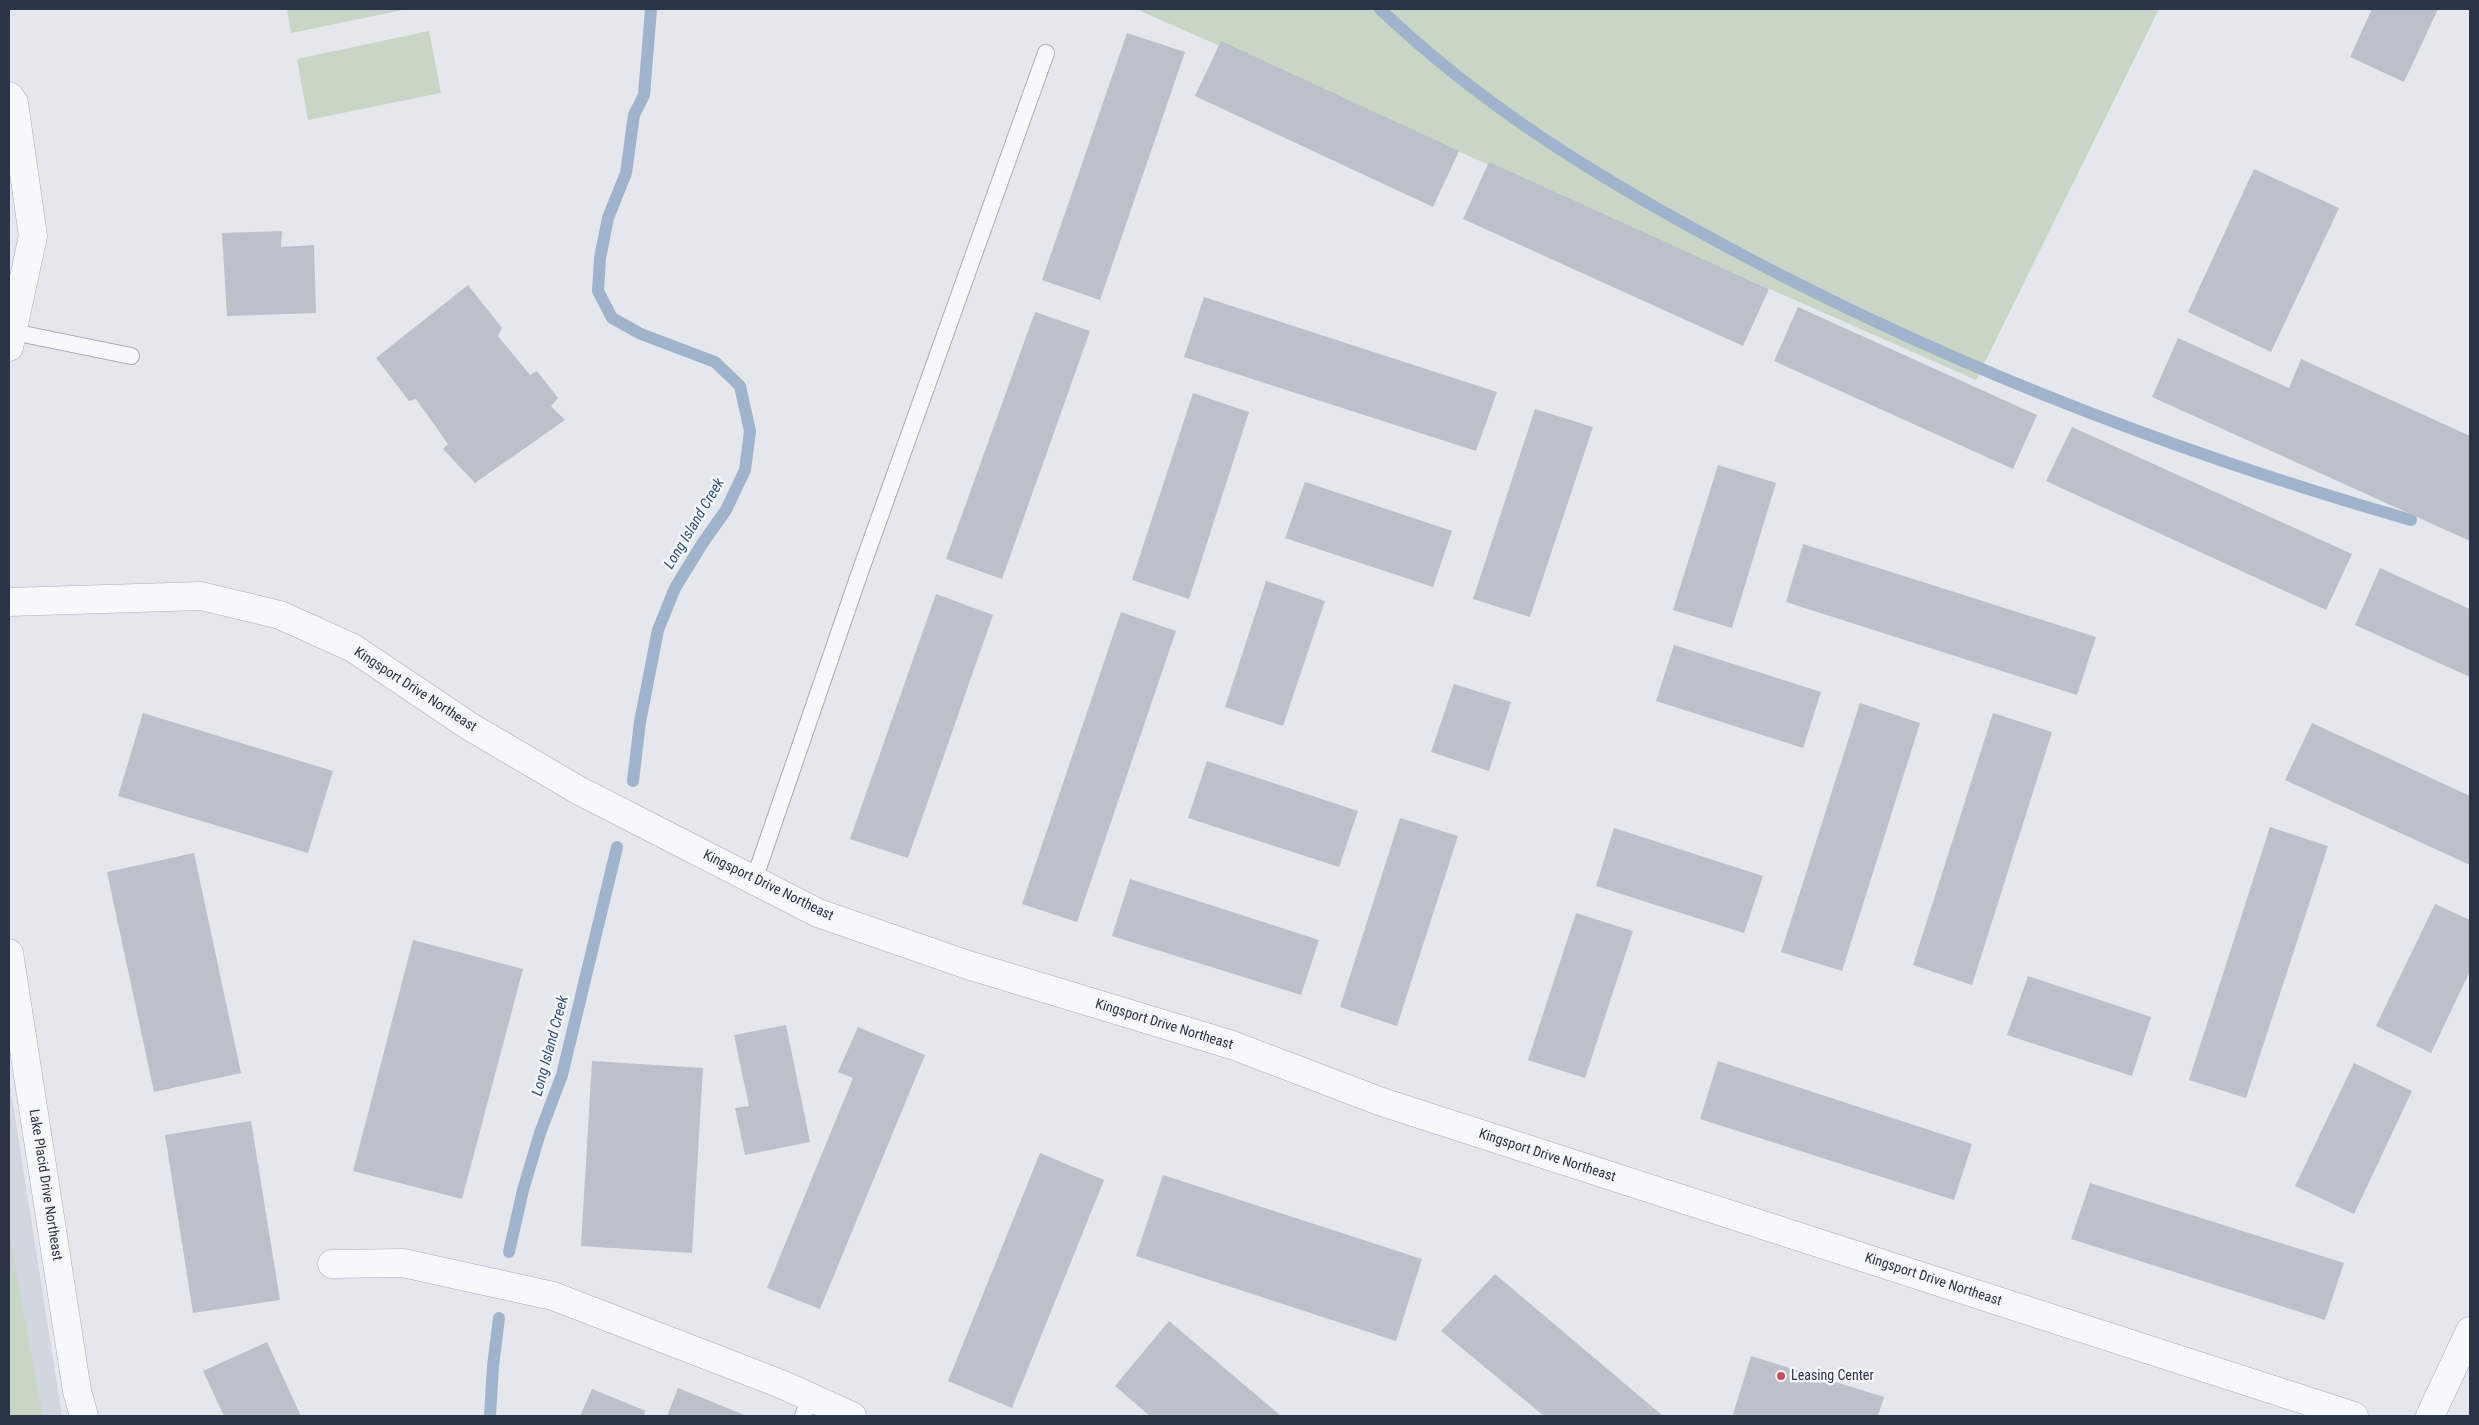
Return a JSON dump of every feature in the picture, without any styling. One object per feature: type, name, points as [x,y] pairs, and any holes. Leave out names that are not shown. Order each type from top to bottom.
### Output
[{"type":"street","points":[[9,96],[14,103],[32,236],[11,340]]},
{"type":"street","name":"Kingsport Drive Northeast","points":[[9,602],[202,596],[280,615],[353,648],[469,726],[578,790],[818,913],[968,965],[1232,1045],[1382,1102],[2354,1416]]},
{"type":"street","name":"Lake Placid Drive Northeast","points":[[9,953],[77,1391],[84,1416]]},
{"type":"street","points":[[332,1264],[403,1263],[553,1296],[806,1407],[852,1416]]},
{"type":"street","points":[[2430,1416],[2470,1331]]},
{"type":"lane","points":[[754,880],[863,562],[1046,53]]},
{"type":"lane","points":[[11,340],[131,356]]},
{"type":"shaded area","points":[[9,1079],[62,1416],[9,1416]]},
{"type":"green space","points":[[287,9],[408,9],[291,33]]},
{"type":"green space","points":[[1136,9],[2159,9],[1976,380]]},
{"type":"green space","points":[[429,31],[441,93],[308,120],[297,59]]},
{"type":"green space","points":[[9,1236],[43,1416],[9,1416]]},
{"type":"building","points":[[2372,9],[2438,9],[2404,82],[2350,57]]},
{"type":"building","points":[[1127,33],[1185,52],[1100,300],[1042,280]]},
{"type":"building","points":[[1221,41],[1459,151],[1433,207],[1195,96]]},
{"type":"building","points":[[1489,162],[1769,289],[1743,346],[1463,219]]},
{"type":"building","points":[[2254,169],[2339,208],[2271,352],[2188,312]]},
{"type":"building","points":[[282,231],[281,247],[314,245],[316,313],[227,316],[222,233]]},
{"type":"building","points":[[468,285],[502,328],[498,336],[530,375],[537,371],[558,398],[551,406],[565,420],[475,483],[443,449],[448,444],[416,399],[409,401],[376,358]]},
{"type":"building","points":[[1204,297],[1497,392],[1476,451],[1184,357]]},
{"type":"building","points":[[1798,307],[2037,415],[2013,469],[1774,361]]},
{"type":"building","points":[[1035,312],[1090,331],[1002,579],[946,559]]},
{"type":"building","points":[[2178,338],[2289,388],[2301,359],[2470,436],[2470,541],[2152,397]]},
{"type":"building","points":[[1193,393],[1249,412],[1189,599],[1132,580]]},
{"type":"building","points":[[1535,409],[1593,427],[1530,617],[1473,599]]},
{"type":"building","points":[[2072,427],[2352,554],[2326,610],[2046,481]]},
{"type":"building","points":[[1718,465],[1776,483],[1732,628],[1673,610]]},
{"type":"building","points":[[1305,482],[1452,531],[1433,587],[1285,538]]},
{"type":"building","points":[[1803,544],[2096,637],[2077,695],[1786,602]]},
{"type":"building","points":[[2380,568],[2470,609],[2470,677],[2355,625]]},
{"type":"building","points":[[1266,581],[1325,601],[1283,726],[1225,707]]},
{"type":"building","points":[[936,594],[993,615],[908,858],[850,839]]},
{"type":"building","points":[[1121,612],[1176,631],[1077,922],[1022,904]]},
{"type":"building","points":[[1674,645],[1821,692],[1803,748],[1656,701]]},
{"type":"building","points":[[1454,684],[1511,702],[1489,771],[1431,752]]},
{"type":"building","points":[[1860,703],[1920,723],[1842,971],[1781,952]]},
{"type":"building","points":[[143,713],[333,771],[308,853],[118,796]]},
{"type":"building","points":[[1993,713],[2052,732],[1972,985],[1913,965]]},
{"type":"building","points":[[2312,723],[2470,796],[2470,865],[2285,780]]},
{"type":"building","points":[[1207,761],[1358,811],[1339,867],[1188,818]]},
{"type":"building","points":[[1400,818],[1458,836],[1397,1026],[1340,1007]]},
{"type":"building","points":[[2270,827],[2328,846],[2246,1098],[2189,1080]]},
{"type":"building","points":[[1614,828],[1763,876],[1744,933],[1596,886]]},
{"type":"building","points":[[194,853],[241,1073],[154,1092],[107,872]]},
{"type":"building","points":[[1130,879],[1319,940],[1301,995],[1112,936]]},
{"type":"building","points":[[2435,904],[2470,920],[2470,971],[2431,1053],[2376,1026]]},
{"type":"building","points":[[1576,913],[1633,931],[1585,1078],[1528,1060]]},
{"type":"building","points":[[413,940],[523,969],[462,1199],[353,1171]]},
{"type":"building","points":[[2028,976],[2151,1017],[2132,1076],[2007,1035]]},
{"type":"building","points":[[786,1025],[810,1142],[745,1155],[735,1108],[749,1106],[734,1035]]},
{"type":"building","points":[[858,1027],[925,1055],[820,1309],[767,1288],[853,1078],[838,1072]]},
{"type":"building","points":[[592,1061],[703,1068],[692,1253],[581,1246]]},
{"type":"building","points":[[1718,1061],[1972,1144],[1954,1200],[1700,1119]]},
{"type":"building","points":[[2354,1063],[2412,1091],[2354,1214],[2295,1186]]},
{"type":"building","points":[[251,1121],[280,1300],[193,1313],[165,1135]]},
{"type":"building","points":[[1040,1153],[1104,1180],[1012,1408],[948,1381]]},
{"type":"building","points":[[1163,1175],[1422,1259],[1396,1341],[1136,1256]]},
{"type":"building","points":[[2090,1183],[2344,1263],[2325,1320],[2071,1239]]},
{"type":"building","points":[[1495,1274],[1663,1416],[1544,1416],[1441,1331]]},
{"type":"building","points":[[1169,1321],[1281,1416],[1150,1416],[1115,1386]]},
{"type":"building","points":[[267,1342],[301,1416],[224,1416],[203,1371]]},
{"type":"building","name":"Leasing Center","points":[[1751,1356],[1884,1397],[1878,1416],[1742,1416],[1733,1414]]},
{"type":"building","points":[[678,1388],[747,1416],[667,1416]]},
{"type":"building","points":[[592,1389],[646,1411],[643,1416],[580,1416]]},
{"type":"waterway","name":"Long Island Creek","points":[[633,781],[640,722],[658,630],[675,588],[726,510],[745,470],[750,431],[740,386],[715,362],[641,334],[612,318],[598,291],[600,258],[608,218],[626,173],[634,115],[644,95],[651,9]]},
{"type":"waterway","points":[[1380,9],[1456,75],[1537,134],[1578,161],[1664,212],[1793,281],[1878,323],[1964,362],[2052,398],[2140,432],[2230,463],[2320,493],[2411,520]]},
{"type":"waterway","name":"Long Island Creek","points":[[509,1252],[523,1190],[540,1133],[562,1075],[617,847]]},
{"type":"waterway","name":"Long Island Creek","points":[[490,1416],[493,1366],[499,1318]]},
{"type":"place","name":"Leasing Center","points":[[1781,1376]]}]
